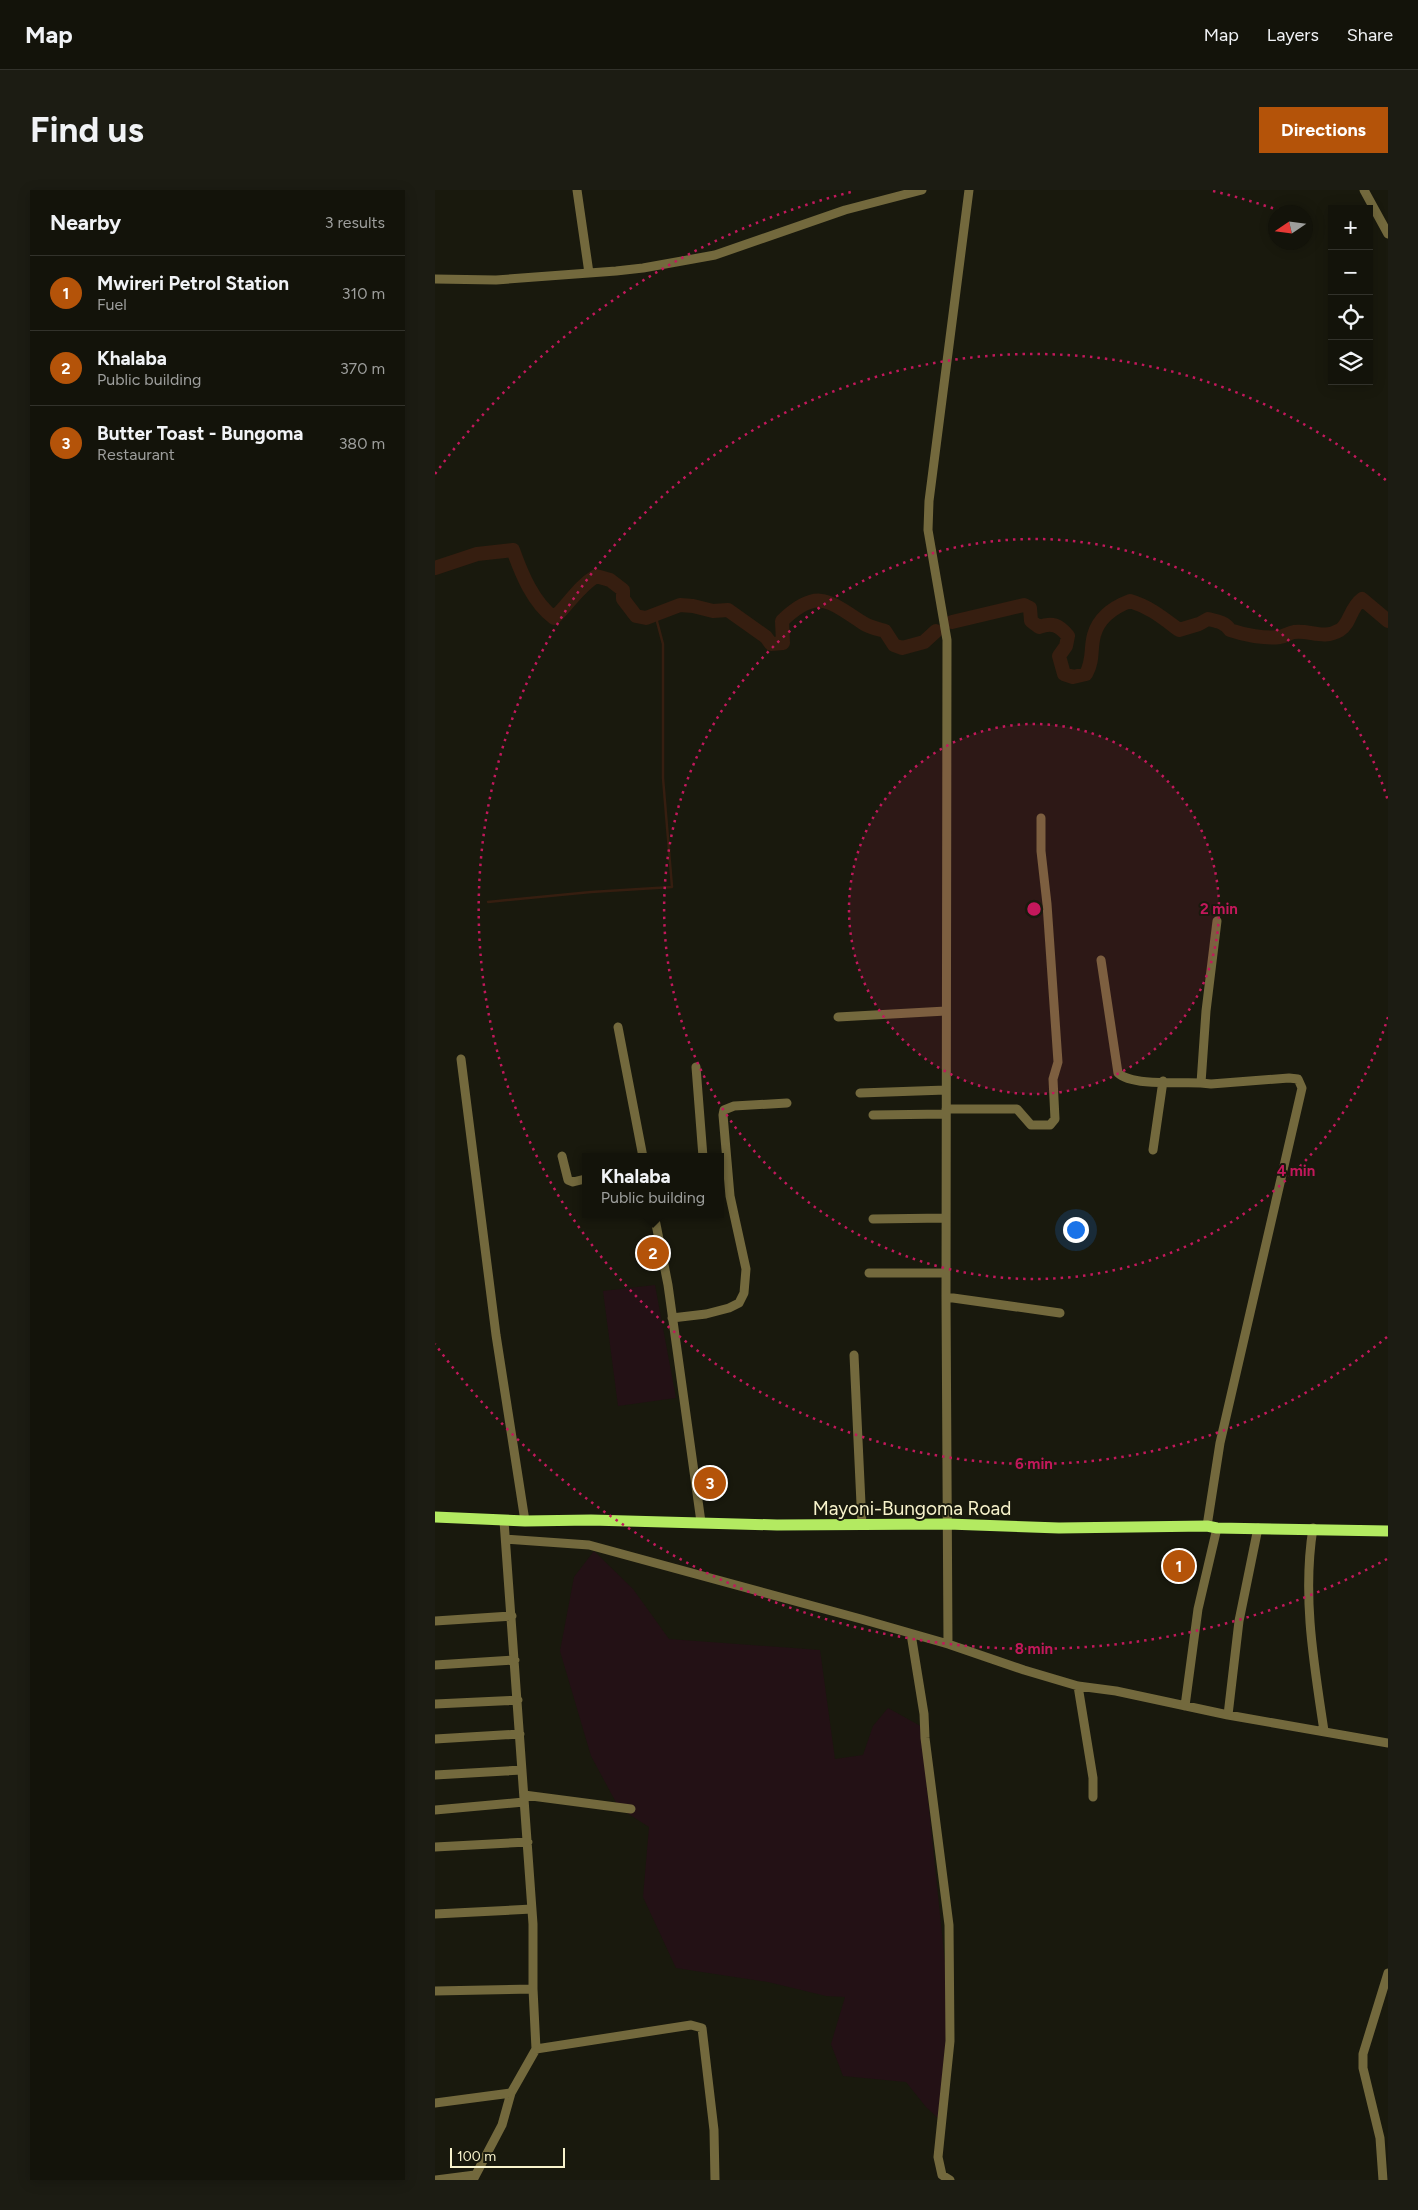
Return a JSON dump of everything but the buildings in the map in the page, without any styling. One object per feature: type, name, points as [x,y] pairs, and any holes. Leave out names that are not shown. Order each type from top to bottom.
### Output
[{"type":"main road","name":"Mayoni-Bungoma Road","points":[[435,1517],[504,1521],[862,1525],[949,1524],[1059,1528],[1313,1528],[1388,1531]]},
{"type":"street","points":[[577,190],[589,273]]},
{"type":"street","points":[[435,279],[495,280],[589,273],[643,268],[715,255],[845,210],[922,190]]},
{"type":"street","points":[[948,1644],[949,1524],[946,1297],[947,640],[928,530],[929,501],[969,190]]},
{"type":"street","points":[[1364,190],[1388,234]]},
{"type":"street","points":[[873,1115],[1017,1109],[1031,1126],[1050,1125],[1055,1119],[1053,1079],[1058,1062],[1047,904],[1041,851],[1041,818]]},
{"type":"street","points":[[1201,1083],[1206,1011],[1217,921]]},
{"type":"street","points":[[1101,960],[1118,1072],[1123,1078],[1130,1080],[1211,1084],[1289,1078],[1298,1080],[1302,1088],[1221,1443],[1212,1527],[1198,1609],[1185,1706]]},
{"type":"street","points":[[838,1017],[946,1011]]},
{"type":"street","points":[[618,1027],[642,1153]]},
{"type":"street","points":[[461,1059],[496,1335],[525,1521]]},
{"type":"street","points":[[696,1067],[703,1153]]},
{"type":"street","points":[[1153,1150],[1163,1082]]},
{"type":"street","points":[[860,1094],[946,1090]]},
{"type":"street","points":[[672,1318],[706,1314],[729,1308],[739,1303],[744,1293],[746,1269],[730,1196],[724,1110],[734,1106],[787,1104]]},
{"type":"street","points":[[562,1156],[568,1180],[573,1182],[582,1180]]},
{"type":"street","points":[[655,1218],[672,1318],[701,1522]]},
{"type":"street","points":[[873,1219],[946,1218]]},
{"type":"street","points":[[869,1274],[946,1273]]},
{"type":"street","points":[[946,1297],[1060,1313]]},
{"type":"street","points":[[854,1355],[862,1525]]},
{"type":"street","points":[[436,2180],[474,2178],[502,2126],[511,2093],[536,2049],[528,1842],[504,1521]]},
{"type":"street","points":[[1228,1715],[1239,1621],[1258,1528]]},
{"type":"street","points":[[1313,1528],[1309,1556],[1311,1643],[1323,1731]]},
{"type":"street","points":[[506,1540],[589,1546],[948,1644],[1078,1686],[1388,1743]]},
{"type":"street","points":[[435,1621],[511,1616]]},
{"type":"street","points":[[911,1634],[924,1714],[925,1738],[949,1925],[949,2041],[938,2157],[942,2175],[950,2180]]},
{"type":"street","points":[[435,1665],[515,1660]]},
{"type":"street","points":[[1078,1686],[1093,1778],[1093,1797]]},
{"type":"street","points":[[435,1704],[518,1700]]},
{"type":"street","points":[[435,1740],[520,1734]]},
{"type":"street","points":[[435,1775],[522,1770]]},
{"type":"street","points":[[435,1810],[524,1799],[631,1809]]},
{"type":"street","points":[[435,1846],[528,1842]]},
{"type":"street","points":[[435,1914],[532,1909]]},
{"type":"street","points":[[1383,2180],[1380,2138],[1363,2068],[1363,2054],[1388,1974]]},
{"type":"street","points":[[435,1991],[533,1989]]},
{"type":"street","points":[[536,2049],[691,2025],[701,2028],[714,2130],[715,2180]]},
{"type":"street","points":[[435,2102],[511,2093]]},
{"type":"shaded area","points":[[655,1285],[676,1398],[618,1406],[603,1291]]},
{"type":"shaded area","points":[[594,1551],[633,1589],[669,1639],[820,1650],[835,1759],[863,1755],[873,1726],[888,1708],[924,1728],[926,1779],[948,1992],[942,2122],[926,2107],[906,2082],[843,2076],[831,2044],[845,1997],[826,1996],[768,1982],[676,1968],[643,1897],[649,1827],[619,1808],[591,1756],[560,1651],[574,1577]]},
{"type":"waterway","points":[[435,568],[477,554],[513,550],[524,578],[534,596],[554,618],[579,590],[596,576],[610,580],[623,590],[623,599],[636,616],[646,618],[680,605],[713,611],[728,610],[766,637],[771,644],[783,643],[782,621],[794,610],[814,601],[832,604],[865,624],[885,631],[894,645],[902,648],[924,642],[936,631]]},
{"type":"waterway","points":[[952,622],[1024,605],[1030,608],[1031,621],[1039,627],[1052,625],[1061,629],[1068,636],[1066,646],[1059,656],[1064,674],[1073,677],[1086,674],[1090,664],[1094,635],[1099,623],[1118,606],[1130,601],[1162,617],[1179,630],[1208,619],[1217,621],[1230,630],[1261,637],[1280,637],[1294,632],[1334,633],[1346,624],[1355,607],[1362,599],[1388,621]]},
{"type":"waterway","points":[[488,902],[591,892],[672,887],[663,778],[663,644],[655,614]]},
{"type":"place","name":"Khalaba","points":[[653,1253]]},
{"type":"place","name":"Butter Toast - Bungoma","points":[[710,1483]]},
{"type":"place","name":"Mwireri Petrol Station","points":[[1179,1566]]}]
